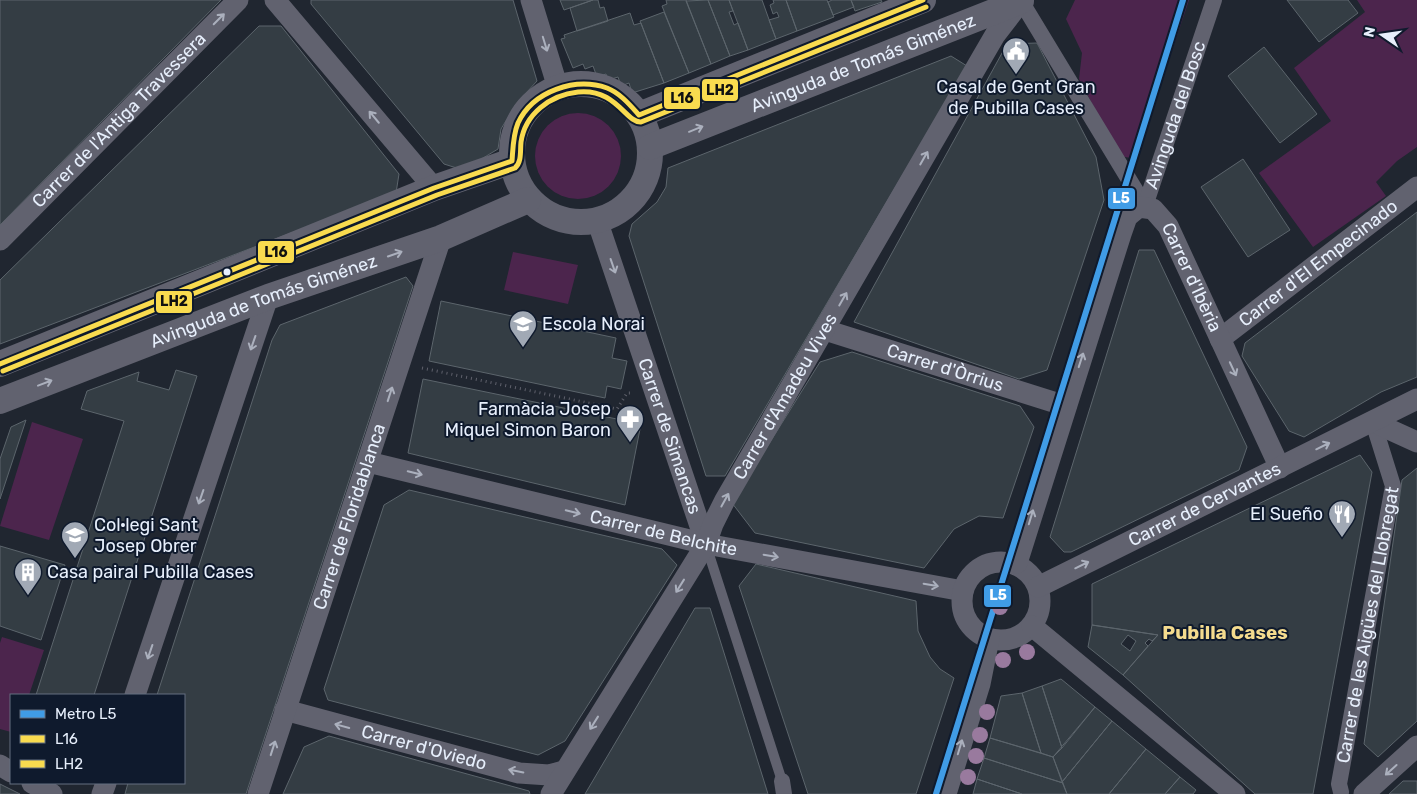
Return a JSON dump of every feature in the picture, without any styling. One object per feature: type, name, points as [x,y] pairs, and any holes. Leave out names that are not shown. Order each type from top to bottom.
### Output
[{"type":"street","name":"Carrer de l'Antiga Travessera","points":[[0,240],[238,0]]},
{"type":"street","points":[[275,0],[434,188]]},
{"type":"street","points":[[531,0],[558,88]]},
{"type":"street","name":"Avinguda de Tomás Giménez","points":[[639,115],[923,0]]},
{"type":"street","name":"Avinguda del Bosc","points":[[1017,563],[1127,217],[1135,209],[1145,206],[1214,0]]},
{"type":"street","name":"Avinguda de Tomás Giménez","points":[[650,147],[1022,1]]},
{"type":"street","name":"Carrer d'Ibèria","points":[[1022,1],[1145,206],[1158,212],[1168,226],[1280,468]]},
{"type":"street","name":"Carrer d'Amadeu Vives","points":[[551,794],[706,544],[713,524],[725,500],[995,35],[1022,1]]},
{"type":"street","points":[[585,83],[606,88],[625,99],[639,115],[646,130],[650,147],[649,167],[642,185],[631,201],[615,213],[597,220],[576,222],[555,217],[528,200],[516,176],[512,161],[513,138],[520,120],[531,104],[546,92],[585,83]]},
{"type":"street","name":"Avinguda de Tomás Giménez","points":[[0,364],[434,188],[512,161]]},
{"type":"street","name":"Carrer d'El Empecinado","points":[[1220,339],[1417,187]]},
{"type":"street","name":"Avinguda de Tomás Giménez","points":[[0,401],[268,297],[441,238],[528,200]]},
{"type":"street","name":"Carrer de Simancas","points":[[597,220],[706,544]]},
{"type":"street","name":"Carrer de Floridablanca","points":[[258,794],[441,238]]},
{"type":"street","points":[[135,694],[268,297]]},
{"type":"street","name":"Carrer d'Òrrius","points":[[825,330],[1066,406]]},
{"type":"street","points":[[1372,422],[1417,399]]},
{"type":"street","points":[[1372,422],[1417,442]]},
{"type":"street","name":"Carrer de Cervantes","points":[[1038,587],[1372,422]]},
{"type":"street","name":"Carrer de les Aigües del Llobregat","points":[[1341,792],[1339,784],[1393,486],[1372,422]]},
{"type":"street","name":"Carrer de Belchite","points":[[368,462],[706,544],[963,591]]},
{"type":"street","points":[[993,562],[1017,563],[1028,572],[1038,587],[1041,600],[1038,614],[1032,626],[1023,634],[1012,639],[1000,641],[989,639],[976,632],[966,620],[962,606],[963,591],[969,578],[980,568],[993,562]]},
{"type":"street","points":[[1032,626],[1235,794]]},
{"type":"street","points":[[946,794],[980,684],[989,639]]},
{"type":"street","name":"Carrer d'Oviedo","points":[[285,710],[519,773],[549,775],[564,771]]},
{"type":"street","points":[[1364,794],[1417,746]]},
{"type":"street","points":[[34,784],[52,794]]},
{"type":"lane","name":"Carrer de Simancas","points":[[706,544],[783,787]]},
{"type":"path","points":[[400,364],[616,409],[627,393],[656,394]]},
{"type":"shaded area","points":[[1075,0],[1189,0],[1136,159],[1120,156],[1079,79],[1082,53],[1066,19]]},
{"type":"shaded area","points":[[1357,0],[1417,0],[1417,147],[1397,161],[1376,182],[1386,196],[1313,247],[1259,173],[1331,121],[1294,68],[1365,12]]},
{"type":"shaded area","points":[[578,113],[594,117],[608,126],[617,140],[621,156],[617,172],[608,186],[594,195],[578,199],[562,195],[548,186],[539,172],[535,156],[539,140],[548,126],[562,117]]},
{"type":"shaded area","points":[[513,252],[578,265],[568,304],[504,290]]},
{"type":"shaded area","points":[[32,422],[83,439],[49,540],[0,526]]},
{"type":"shaded area","points":[[2,637],[44,650],[29,694],[10,694],[10,732],[0,729],[0,643]]},
{"type":"building","points":[[0,0],[221,0],[0,225]]},
{"type":"building","points":[[311,0],[513,0],[537,81],[516,104],[501,129],[498,149],[463,170],[444,164],[311,4]]},
{"type":"building","points":[[560,0],[593,0],[564,10]]},
{"type":"building","points":[[598,0],[600,8],[604,7],[608,21],[577,31],[570,8]]},
{"type":"building","points":[[666,0],[686,0],[711,64],[689,73],[662,6],[667,4]]},
{"type":"building","points":[[708,0],[730,56],[711,64],[686,1]]},
{"type":"building","points":[[708,0],[729,0],[733,11],[729,12],[734,25],[738,23],[748,50],[730,56]]},
{"type":"building","points":[[729,0],[762,0],[776,39],[748,50]]},
{"type":"building","points":[[773,0],[786,0],[797,31],[776,39],[769,20],[779,17],[777,12],[773,14],[770,5],[774,3]]},
{"type":"building","points":[[786,0],[827,0],[834,17],[797,31]]},
{"type":"building","points":[[832,0],[851,0],[854,7],[833,15],[828,2]]},
{"type":"building","points":[[851,0],[881,0],[882,2],[855,11]]},
{"type":"building","points":[[1287,0],[1348,0],[1358,13],[1319,42]]},
{"type":"building","points":[[664,12],[689,73],[664,83],[640,21]]},
{"type":"building","points":[[630,13],[634,25],[641,23],[664,83],[632,93],[629,83],[621,86],[618,77],[608,80],[606,74],[597,77],[593,66],[585,69],[583,64],[573,68],[561,39],[565,38],[564,35]]},
{"type":"building","points":[[259,26],[281,26],[399,174],[396,193],[0,344],[0,280]]},
{"type":"building","points":[[1037,43],[1096,157],[1104,200],[1047,370],[1019,379],[854,322],[1007,44]]},
{"type":"building","points":[[1264,47],[1317,114],[1280,143],[1228,76]]},
{"type":"building","points":[[951,56],[967,66],[725,476],[706,476],[629,236],[632,224],[657,202],[666,187],[668,168]]},
{"type":"building","points":[[1243,159],[1290,230],[1248,257],[1201,187]]},
{"type":"building","points":[[1417,212],[1417,377],[1381,392],[1304,437],[1289,431],[1242,356],[1245,343]]},
{"type":"building","points":[[1139,250],[1154,250],[1247,447],[1239,470],[1071,552],[1064,552],[1050,537]]},
{"type":"building","points":[[406,277],[413,286],[246,794],[125,794],[128,784],[185,784],[185,694],[157,694],[272,340],[280,325]]},
{"type":"building","name":"Escola Norai","points":[[441,301],[616,338],[612,358],[627,361],[621,389],[607,386],[605,398],[429,361]]},
{"type":"building","points":[[852,352],[1020,406],[1034,427],[1003,518],[979,516],[954,529],[924,568],[755,533],[732,503],[820,362]]},
{"type":"building","points":[[176,370],[197,376],[94,694],[36,694],[124,421],[81,409],[87,391],[139,372],[137,381],[169,390]]},
{"type":"building","points":[[423,379],[641,424],[625,505],[408,453]]},
{"type":"building","points":[[26,420],[0,499],[0,459],[11,427]]},
{"type":"building","points":[[1360,455],[1372,472],[1313,794],[1255,794],[1123,675],[1158,635],[1092,625],[1092,584]]},
{"type":"building","points":[[1417,468],[1417,721],[1378,757],[1364,744],[1402,480]]},
{"type":"building","points":[[409,490],[662,549],[677,565],[565,741],[538,755],[328,700],[324,689],[384,505]]},
{"type":"building","name":"Casa pairal Pubilla Cases","points":[[0,546],[65,565],[41,640],[0,626]]},
{"type":"building","points":[[756,564],[916,601],[918,631],[930,657],[940,669],[954,678],[916,794],[808,794],[739,586]]},
{"type":"building","points":[[695,608],[710,608],[768,794],[585,794]]},
{"type":"building","points":[[1092,625],[1158,635],[1152,641],[1149,639],[1145,643],[1148,646],[1123,675],[1088,647]],"holes":[[[1128,635],[1136,641],[1130,651],[1121,644]]]},
{"type":"building","points":[[1061,679],[1095,707],[1062,748],[1042,686]]},
{"type":"building","points":[[1042,686],[1062,748],[1053,757],[1041,753],[1022,693]]},
{"type":"building","points":[[1022,693],[1041,753],[990,738],[1001,696]]},
{"type":"building","points":[[1095,707],[1112,721],[1062,782],[1053,757]]},
{"type":"building","points":[[1112,721],[1146,749],[1109,794],[1067,794],[1062,782]]},
{"type":"building","points":[[329,736],[529,791],[530,794],[283,794],[304,747]]},
{"type":"building","points":[[990,738],[1053,757],[1063,783],[984,758]]},
{"type":"building","points":[[1146,749],[1180,777],[1165,794],[1109,794]]},
{"type":"building","points":[[984,758],[1063,783],[1067,794],[1022,794],[977,779]]},
{"type":"building","points":[[1180,777],[1196,790],[1193,794],[1165,794]]},
{"type":"building","points":[[977,779],[1022,794],[973,794]]},
{"type":"building","points":[[1403,781],[1417,781],[1417,794],[1389,794]]},
{"type":"building","points":[[0,784],[20,794],[0,794]]},
{"type":"metro line","name":"L5","points":[[936,794],[1183,0]]},
{"type":"transit line","name":"L16","points":[[0,364],[434,188],[512,161],[515,132],[518,123],[534,102],[556,89],[582,84],[607,88],[620,96],[639,115],[923,0]]},
{"type":"transit line","name":"LH2","points":[[3,371],[437,195],[515,168],[520,160],[523,132],[528,123],[540,108],[558,97],[578,92],[591,92],[602,95],[611,100],[630,117],[641,122],[926,7]]},
{"type":"place","name":"Casal de Gent Gran de Pubilla Cases","points":[[1016,75]]},
{"type":"place","name":"Escola Norai","points":[[523,348]]},
{"type":"place","name":"Farmàcia Josep Miquel Simon Baron","points":[[630,443]]},
{"type":"place","name":"El Sueño","points":[[1342,538]]},
{"type":"place","name":"Col·legi Sant Josep Obrer","points":[[75,559]]},
{"type":"place","name":"Casa pairal Pubilla Cases","points":[[28,596]]},
{"type":"district","name":"Pubilla Cases","points":[[1225,632]]}]
